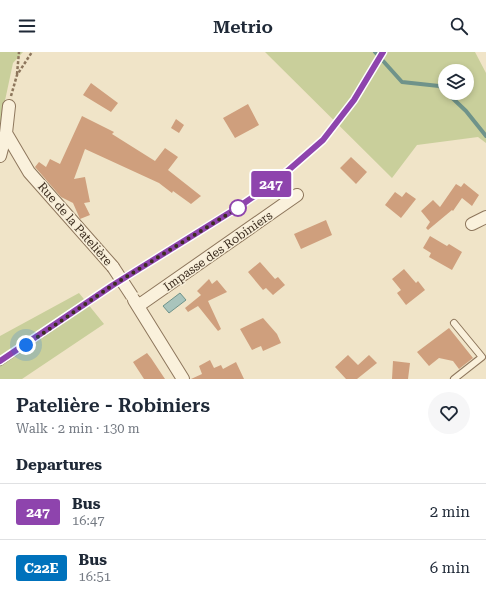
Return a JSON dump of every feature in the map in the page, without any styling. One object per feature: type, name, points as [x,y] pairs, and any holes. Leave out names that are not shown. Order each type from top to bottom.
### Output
[{"type":"street","points":[[0,156],[6,133],[8,106]]},
{"type":"street","name":"Rue de la Patelière","points":[[6,133],[29,172],[113,267],[183,379]]},
{"type":"street","name":"Impasse des Robiniers","points":[[135,301],[297,195]]},
{"type":"street","points":[[472,224],[486,217]]},
{"type":"lane","points":[[0,362],[113,285],[237,208],[276,181],[323,140],[354,100],[381,55]]},
{"type":"lane","points":[[454,322],[482,357],[454,379]]},
{"type":"path","points":[[8,106],[17,75],[19,52]]},
{"type":"path","points":[[17,75],[32,52]]},
{"type":"green space","points":[[0,52],[23,52],[13,63],[0,124]]},
{"type":"green space","points":[[265,52],[475,52],[486,73],[486,143],[478,137],[417,145],[392,178]]},
{"type":"green space","points":[[79,293],[104,324],[22,379],[0,379],[0,336]]},
{"type":"water","points":[[180,293],[186,300],[169,313],[163,306]]},
{"type":"building","points":[[91,83],[118,103],[111,112],[83,95]]},
{"type":"building","points":[[248,104],[259,125],[235,138],[223,118]]},
{"type":"building","points":[[82,116],[114,132],[112,134],[155,161],[165,148],[178,157],[168,170],[201,196],[191,204],[173,191],[172,193],[159,183],[85,149],[74,179],[85,177],[90,202],[84,203],[90,215],[80,219],[73,203],[61,197],[35,167],[39,162],[46,167],[50,159],[60,164]]},
{"type":"building","points":[[176,119],[184,125],[179,133],[171,128]]},
{"type":"building","points":[[351,157],[367,172],[356,184],[340,168]]},
{"type":"building","points":[[464,183],[479,195],[472,206],[462,198],[453,211],[452,210],[428,230],[426,228],[430,222],[421,211],[433,200],[440,207],[456,184],[461,187]]},
{"type":"building","points":[[395,192],[402,197],[406,192],[416,199],[401,218],[385,205]]},
{"type":"building","points":[[326,220],[332,235],[301,249],[294,234]]},
{"type":"building","points":[[430,236],[447,246],[449,244],[462,252],[452,270],[429,257],[431,253],[423,248]]},
{"type":"building","points":[[260,262],[275,279],[278,277],[285,285],[273,295],[266,288],[263,290],[248,272]]},
{"type":"building","points":[[404,269],[416,283],[418,281],[425,290],[406,305],[397,293],[401,290],[392,279]]},
{"type":"building","points":[[209,279],[212,284],[217,280],[227,292],[208,301],[221,329],[218,331],[198,306],[188,312],[185,308],[201,295],[197,291]]},
{"type":"building","points":[[263,318],[277,334],[281,343],[263,351],[261,346],[252,350],[240,329]]},
{"type":"building","points":[[449,328],[473,358],[459,369],[453,361],[439,358],[429,366],[417,352]]},
{"type":"building","points":[[147,353],[165,379],[144,379],[133,362]]},
{"type":"building","points":[[348,355],[358,365],[369,355],[377,363],[357,379],[346,379],[335,367]]},
{"type":"building","points":[[210,360],[214,368],[221,365],[223,369],[236,362],[244,379],[191,379],[202,374],[199,366]]},
{"type":"building","points":[[393,361],[410,363],[408,379],[392,379]]},
{"type":"waterway","points":[[375,52],[402,82],[438,86]]},
{"type":"waterway","points":[[454,100],[466,111],[486,136]]},
{"type":"bus line","name":"247","points":[[0,361],[113,285],[237,208],[276,181],[323,140],[354,100],[383,52]]},
{"type":"route","points":[[26,345],[113,285],[238,208]]}]
